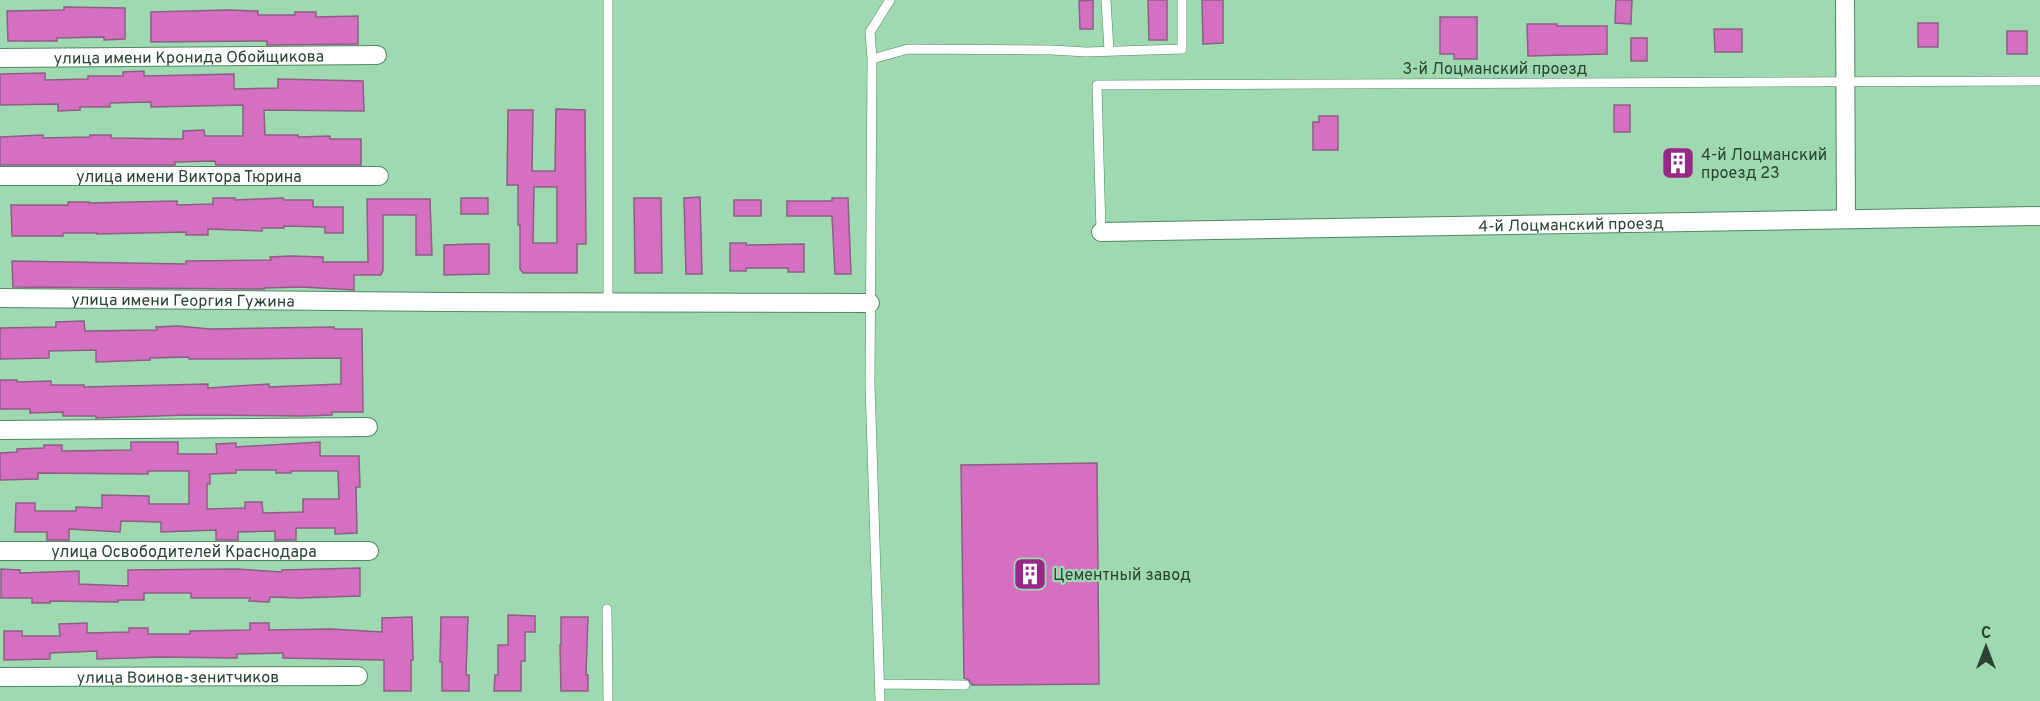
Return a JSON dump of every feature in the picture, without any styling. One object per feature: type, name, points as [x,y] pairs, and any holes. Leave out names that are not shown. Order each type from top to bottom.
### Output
[{"type":"street","points":[[1845,0],[1846,219]]},
{"type":"street","name":"улица имени Кронида Обойщикова","points":[[0,58],[377,55]]},
{"type":"street","name":"улица имени Виктора Тюрина","points":[[0,176],[379,176]]},
{"type":"street","name":"4-й Лоцманский проезд","points":[[1101,232],[2040,216]]},
{"type":"street","name":"улица имени Георгия Гужина","points":[[0,298],[870,303]]},
{"type":"street","points":[[0,430],[368,427]]},
{"type":"street","name":"улица Освободителей Краснодара","points":[[0,551],[369,551]]},
{"type":"street","name":"улица Воинов-зенитчиков","points":[[0,678],[358,676]]},
{"type":"lane","points":[[608,0],[608,302]]},
{"type":"lane","points":[[880,701],[870,384],[872,59],[870,32],[890,0]]},
{"type":"lane","points":[[1106,0],[1109,51]]},
{"type":"lane","points":[[872,59],[908,49],[1109,51],[1182,49],[1182,0]]},
{"type":"lane","name":"3-й Лоцманский проезд","points":[[1101,232],[1096,85],[2040,81]]},
{"type":"lane","points":[[607,609],[608,701]]},
{"type":"lane","points":[[880,684],[964,685]]},
{"type":"building","points":[[1093,0],[1093,29],[1080,29],[1079,1]]},
{"type":"building","points":[[1148,0],[1167,0],[1167,40],[1149,40]]},
{"type":"building","points":[[1202,0],[1223,0],[1223,43],[1203,44]]},
{"type":"building","points":[[1616,0],[1632,0],[1631,24],[1615,23]]},
{"type":"building","points":[[64,7],[125,8],[125,39],[104,40],[104,37],[57,38],[57,41],[8,41],[7,11],[64,10]]},
{"type":"building","points":[[258,11],[258,15],[295,15],[295,12],[316,12],[316,17],[358,16],[358,44],[267,45],[267,41],[151,42],[151,12]]},
{"type":"building","points":[[1440,17],[1477,17],[1477,59],[1454,59],[1454,54],[1440,54]]},
{"type":"building","points":[[1918,23],[1938,23],[1938,47],[1918,47]]},
{"type":"building","points":[[1527,24],[1607,26],[1607,54],[1528,56]]},
{"type":"building","points":[[1714,29],[1742,29],[1742,52],[1715,52]]},
{"type":"building","points":[[2007,31],[2027,31],[2027,54],[2007,54]]},
{"type":"building","points":[[1631,38],[1647,38],[1647,61],[1631,61]]},
{"type":"building","points":[[144,71],[144,76],[234,74],[234,89],[278,88],[278,79],[363,81],[364,111],[264,110],[265,135],[361,139],[361,165],[216,165],[215,161],[175,162],[175,165],[0,165],[0,137],[111,135],[111,138],[183,139],[183,131],[204,130],[205,136],[243,136],[243,105],[151,107],[151,102],[110,103],[110,107],[80,107],[80,110],[58,111],[58,104],[0,105],[0,74],[45,73],[45,80],[123,76],[123,72]]},
{"type":"building","points":[[1614,105],[1630,105],[1630,132],[1614,132]]},
{"type":"building","points":[[556,109],[585,110],[586,244],[577,244],[577,273],[523,273],[520,269],[518,185],[507,185],[508,110],[533,110],[532,171],[555,171]],"holes":[[[534,187],[557,187],[557,243],[533,243]]]},
{"type":"building","points":[[1319,116],[1338,116],[1338,150],[1313,150],[1313,122],[1319,122]]},
{"type":"building","name":"4-й Лоцманский проезд 23","points":[[1665,152],[1690,152],[1690,174],[1665,174]]},
{"type":"building","points":[[700,197],[702,274],[686,274],[684,198]]},
{"type":"building","points":[[213,198],[313,200],[313,207],[343,207],[343,233],[325,233],[325,227],[284,226],[284,228],[262,228],[262,231],[208,229],[208,235],[186,235],[186,232],[63,233],[63,236],[12,236],[11,205],[177,201],[177,205],[213,204]]},
{"type":"building","points":[[461,198],[488,198],[488,214],[461,214]]},
{"type":"building","points":[[634,198],[661,198],[662,273],[635,273]]},
{"type":"building","points":[[832,198],[848,198],[851,274],[835,274],[832,216],[787,216],[787,201],[832,201]]},
{"type":"building","points":[[367,199],[430,199],[432,255],[416,255],[416,215],[383,215],[383,270],[381,275],[354,275],[354,290],[302,287],[264,289],[13,287],[12,261],[186,264],[186,261],[271,260],[270,257],[292,256],[323,257],[323,262],[368,262]]},
{"type":"building","points":[[734,200],[761,200],[761,216],[734,216]]},
{"type":"building","points":[[730,243],[804,244],[804,272],[788,272],[788,268],[746,268],[746,271],[730,271]]},
{"type":"building","points":[[489,244],[489,274],[444,275],[444,245]]},
{"type":"building","points":[[84,321],[85,331],[157,330],[156,327],[178,326],[210,329],[334,327],[334,329],[362,329],[363,412],[332,412],[332,415],[305,416],[187,415],[96,418],[96,416],[63,416],[63,412],[30,413],[30,409],[0,409],[0,380],[51,381],[51,385],[84,385],[84,387],[208,384],[208,388],[269,384],[269,387],[341,384],[341,358],[189,359],[189,357],[96,362],[96,350],[49,351],[49,358],[0,359],[0,328],[56,327],[56,322]]},
{"type":"building","points":[[131,442],[178,442],[178,454],[217,454],[216,444],[236,443],[236,447],[320,442],[320,456],[359,456],[360,487],[356,487],[357,533],[335,534],[335,528],[296,528],[296,540],[275,540],[275,531],[238,532],[238,540],[216,540],[216,530],[161,532],[161,522],[121,521],[120,532],[69,529],[69,540],[47,540],[47,532],[15,532],[16,503],[35,503],[35,511],[76,511],[76,507],[102,508],[102,495],[149,496],[149,504],[189,504],[189,471],[148,471],[148,474],[38,473],[38,479],[0,480],[0,453],[17,452],[17,449],[62,445],[62,451],[131,450]],"holes":[[[236,470],[276,470],[276,473],[338,471],[339,499],[303,499],[303,512],[263,513],[262,502],[245,502],[245,508],[207,509],[207,484],[210,484],[210,474],[236,473]]]},
{"type":"building","name":"Цементный завод","points":[[1097,463],[1099,684],[972,685],[964,678],[961,465]]},
{"type":"building","points":[[360,568],[360,596],[270,597],[269,602],[249,601],[250,598],[191,598],[191,593],[144,593],[144,600],[118,600],[118,602],[32,603],[32,598],[1,598],[1,569],[20,570],[20,573],[79,571],[79,584],[128,586],[128,570],[237,569],[282,572],[282,570]]},
{"type":"building","points":[[508,615],[535,616],[535,632],[525,632],[525,661],[521,661],[521,691],[494,691],[495,675],[498,675],[498,645],[508,645]]},
{"type":"building","points":[[412,617],[411,691],[384,691],[384,660],[283,658],[283,653],[237,654],[237,658],[97,659],[97,651],[50,653],[50,659],[4,660],[4,631],[22,631],[22,636],[60,636],[59,624],[87,623],[87,633],[129,632],[129,628],[148,628],[148,634],[190,634],[190,631],[250,630],[250,623],[269,623],[269,630],[331,629],[382,632],[382,618]]},
{"type":"building","points":[[441,617],[468,617],[466,675],[469,675],[469,691],[442,691]]},
{"type":"building","points":[[561,617],[588,617],[586,675],[588,675],[588,691],[561,691]]},
{"type":"place","name":"4-й Лоцманский проезд 23","points":[[1678,163]]},
{"type":"place","name":"Цементный завод","points":[[1030,574]]}]
